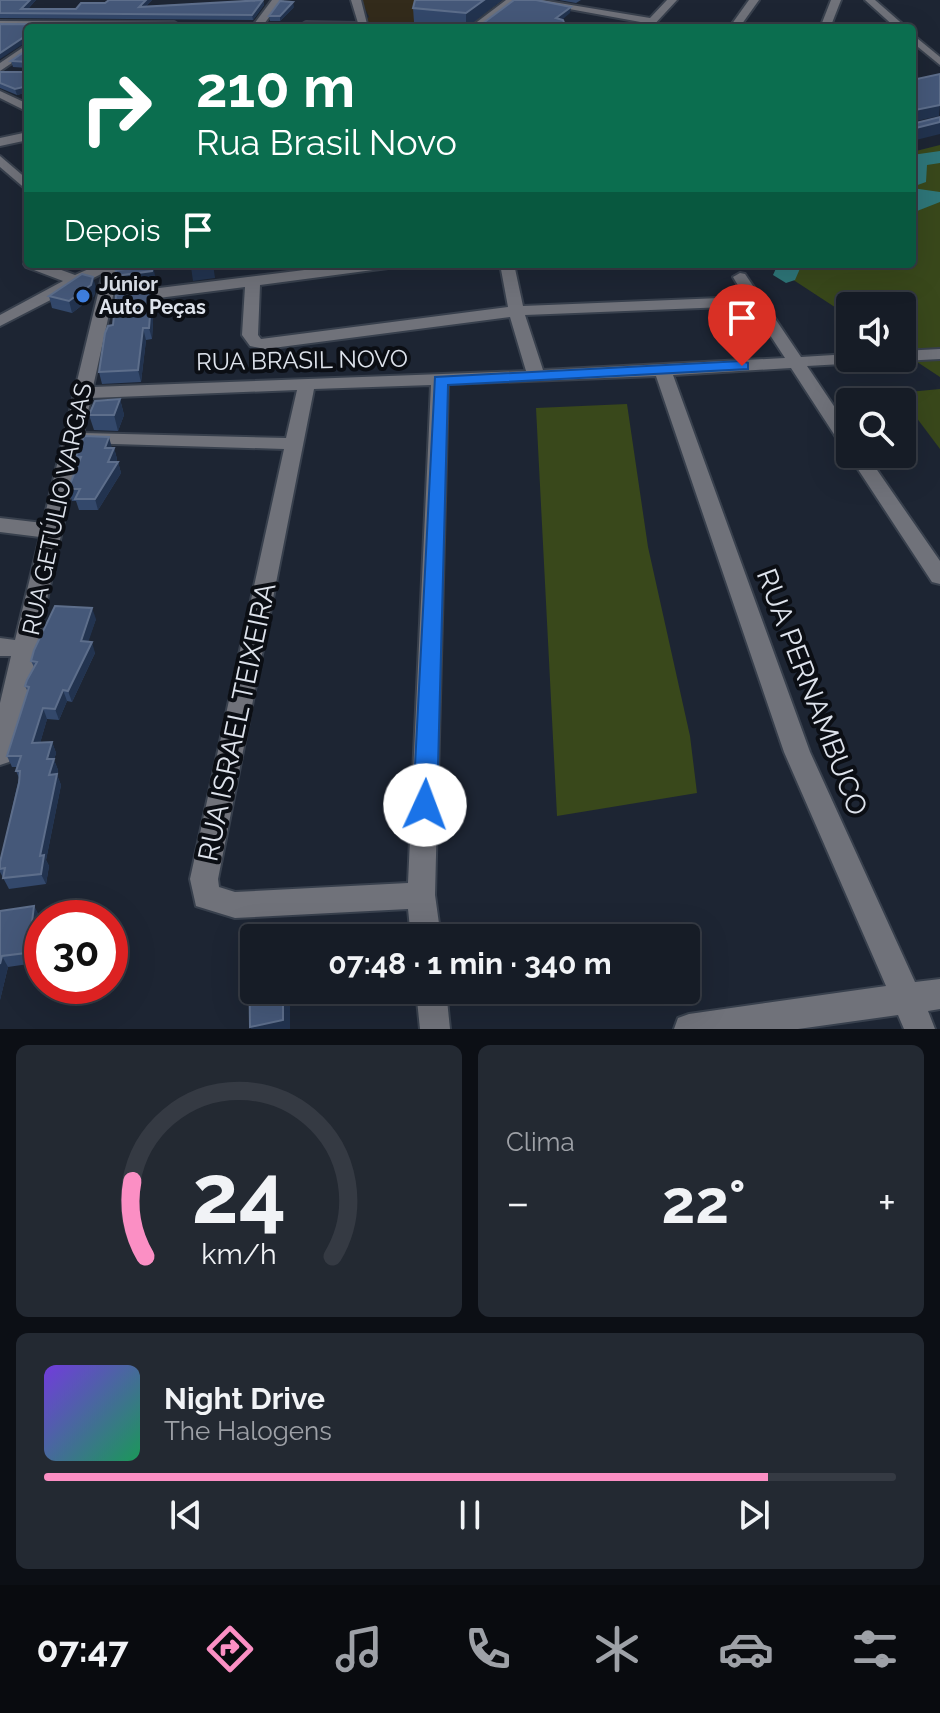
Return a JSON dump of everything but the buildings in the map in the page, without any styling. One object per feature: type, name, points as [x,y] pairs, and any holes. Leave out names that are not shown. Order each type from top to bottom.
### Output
[{"type":"street","points":[[259,24],[277,0]]},
{"type":"street","points":[[356,0],[363,24]]},
{"type":"street","points":[[479,24],[512,0]]},
{"type":"street","points":[[525,0],[595,11],[649,24],[672,0]]},
{"type":"street","points":[[737,24],[754,0]]},
{"type":"street","points":[[827,24],[836,0]]},
{"type":"street","points":[[870,0],[897,24]]},
{"type":"street","points":[[582,20],[595,11]]},
{"type":"street","points":[[136,24],[151,12]]},
{"type":"street","points":[[0,24],[24,24]]},
{"type":"street","points":[[916,41],[940,62]]},
{"type":"street","points":[[4,71],[24,51]]},
{"type":"street","points":[[916,51],[929,52]]},
{"type":"street","points":[[0,94],[24,106]]},
{"type":"street","points":[[0,134],[24,132]]},
{"type":"street","points":[[0,142],[24,133]]},
{"type":"street","points":[[0,160],[24,183]]},
{"type":"street","points":[[42,268],[75,280]]},
{"type":"street","points":[[0,321],[104,268]]},
{"type":"street","name":"RUA GETÚLIO VARGAS","points":[[0,755],[27,649],[50,531],[112,268]]},
{"type":"street","points":[[103,300],[337,268]]},
{"type":"street","points":[[508,268],[516,311],[536,376]]},
{"type":"street","points":[[740,277],[836,423]]},
{"type":"street","points":[[253,281],[250,335],[256,343],[516,311],[755,301]]},
{"type":"street","points":[[916,355],[940,354]]},
{"type":"street","name":"RUA BRASIL NOVO","points":[[82,393],[307,383],[440,381],[836,359]]},
{"type":"street","name":"RUA PERNAMBUCO","points":[[663,371],[797,752],[920,1029]]},
{"type":"street","points":[[424,924],[421,895],[440,381]]},
{"type":"street","name":"RUA ISRAEL TEIXEIRA","points":[[307,383],[204,879],[206,897],[235,905],[421,895]]},
{"type":"street","points":[[71,438],[293,444]]},
{"type":"street","points":[[866,468],[940,577]]},
{"type":"street","points":[[0,525],[50,531]]},
{"type":"street","points":[[0,647],[27,649]]},
{"type":"street","points":[[689,1029],[753,1025],[940,994]]},
{"type":"street","points":[[432,1004],[435,1029]]},
{"type":"shaded area","points":[[361,0],[501,0],[474,24],[369,24],[364,21],[369,17]]},
{"type":"green space","points":[[940,145],[940,377],[916,361],[916,292],[836,292],[836,308],[775,268],[916,268],[916,151]]},
{"type":"green space","points":[[940,389],[940,449],[916,417],[916,391]]},
{"type":"green space","points":[[627,404],[648,547],[690,736],[697,793],[557,816],[536,408]]},
{"type":"waterway","points":[[916,160],[940,157]]},
{"type":"waterway","points":[[916,160],[916,178]]},
{"type":"waterway","points":[[916,195],[934,197],[916,203]]},
{"type":"waterway","points":[[786,275],[789,268]]},
{"type":"place","name":"Júnior Auto Peças","points":[[83,296]]},
{"type":"route","points":[[425,805],[440,381],[742,366]]}]
